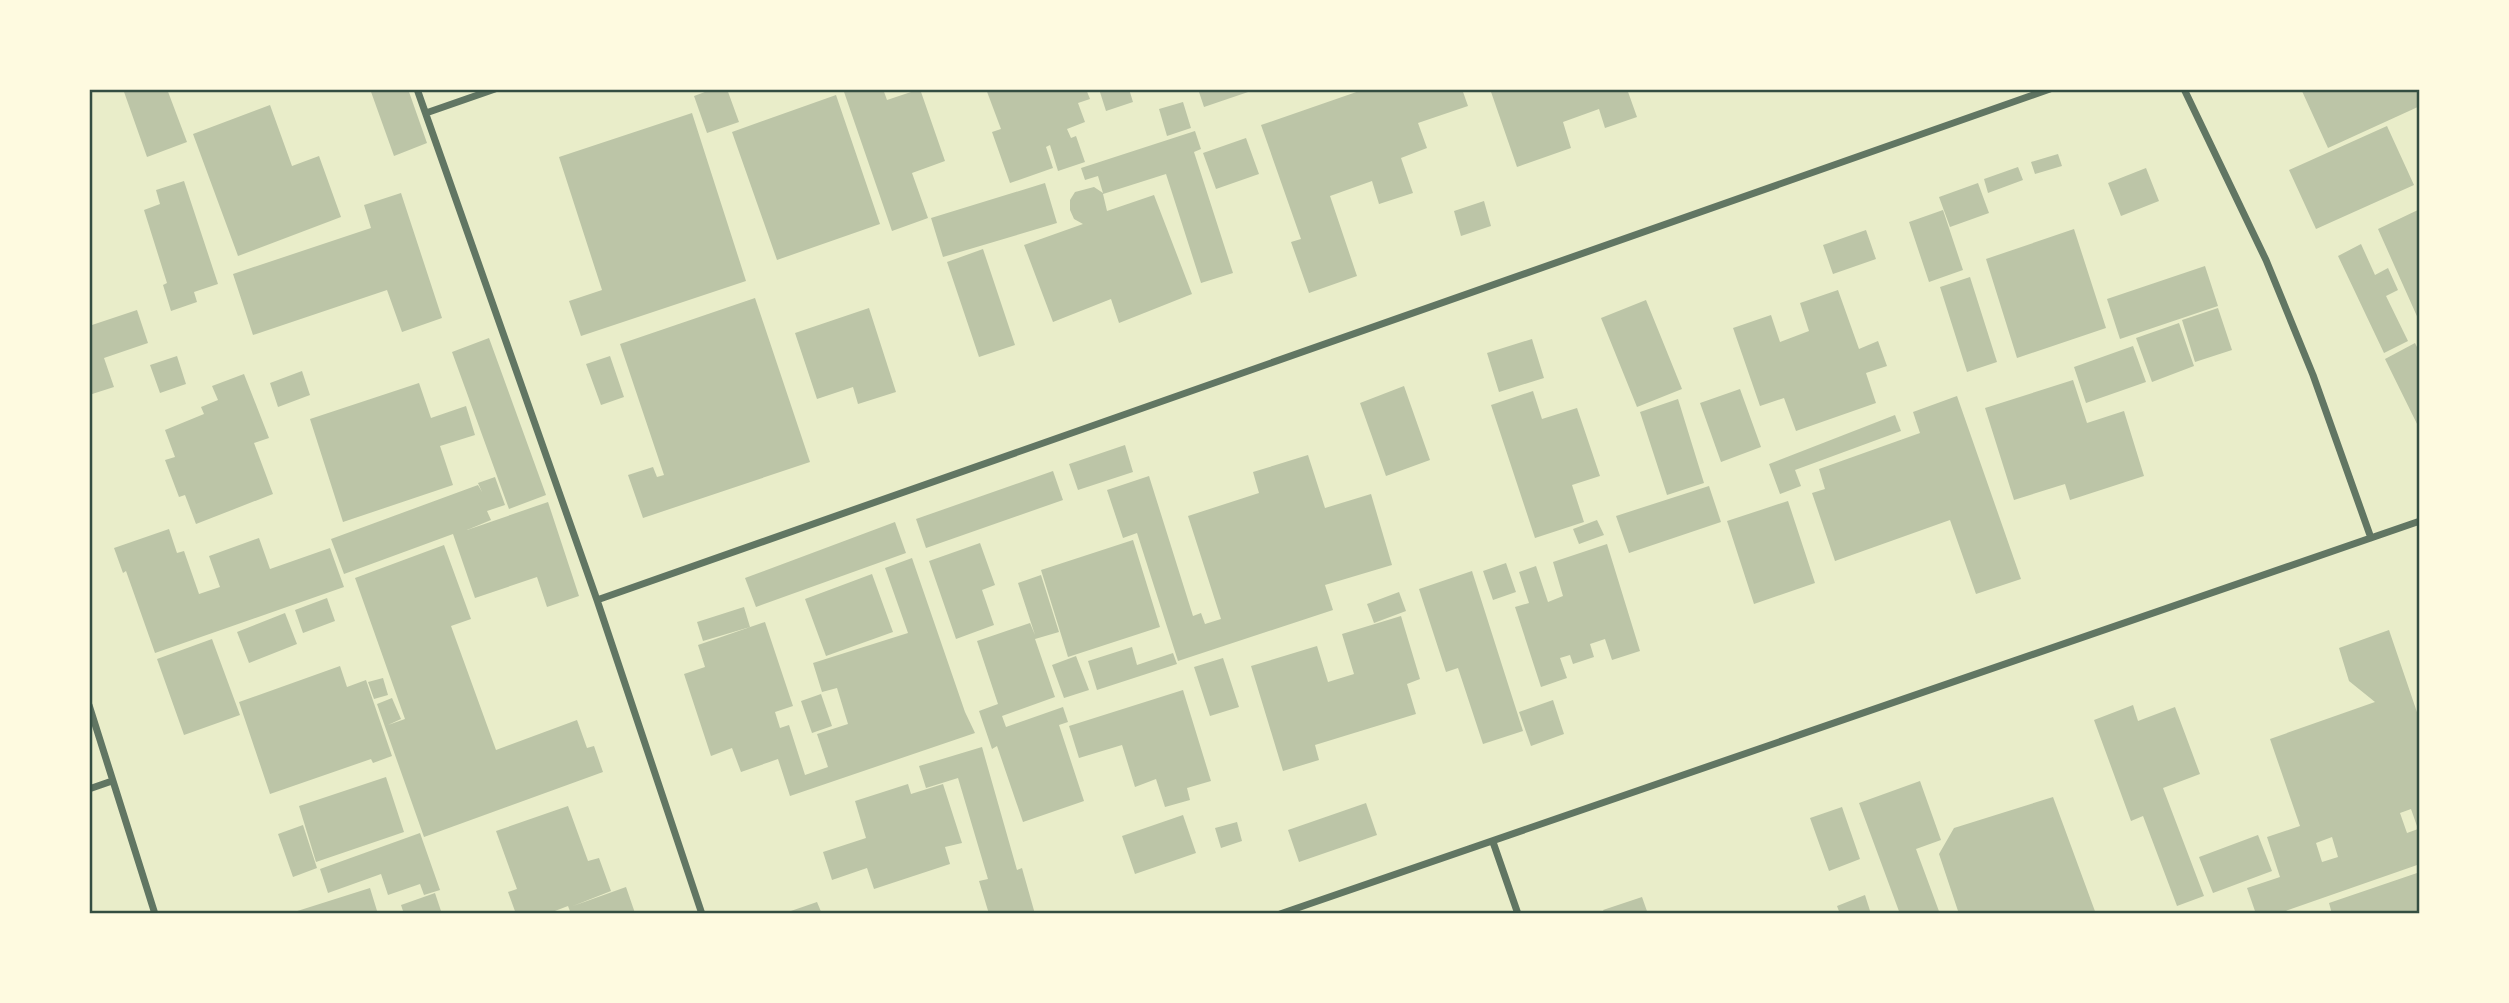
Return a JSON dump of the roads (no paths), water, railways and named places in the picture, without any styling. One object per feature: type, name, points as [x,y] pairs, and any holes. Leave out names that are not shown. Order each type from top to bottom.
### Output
[{"type":"street","points":[[418,89],[597,600],[702,914]]},
{"type":"street","points":[[426,113],[495,89]]},
{"type":"street","points":[[597,600],[2050,89]]},
{"type":"street","points":[[2185,89],[2281,295],[2371,538]]},
{"type":"street","points":[[1280,914],[2420,521]]},
{"type":"street","points":[[89,705],[155,914]]},
{"type":"street","points":[[89,789],[112,781]]},
{"type":"street","points":[[1493,842],[1518,914]]}]
